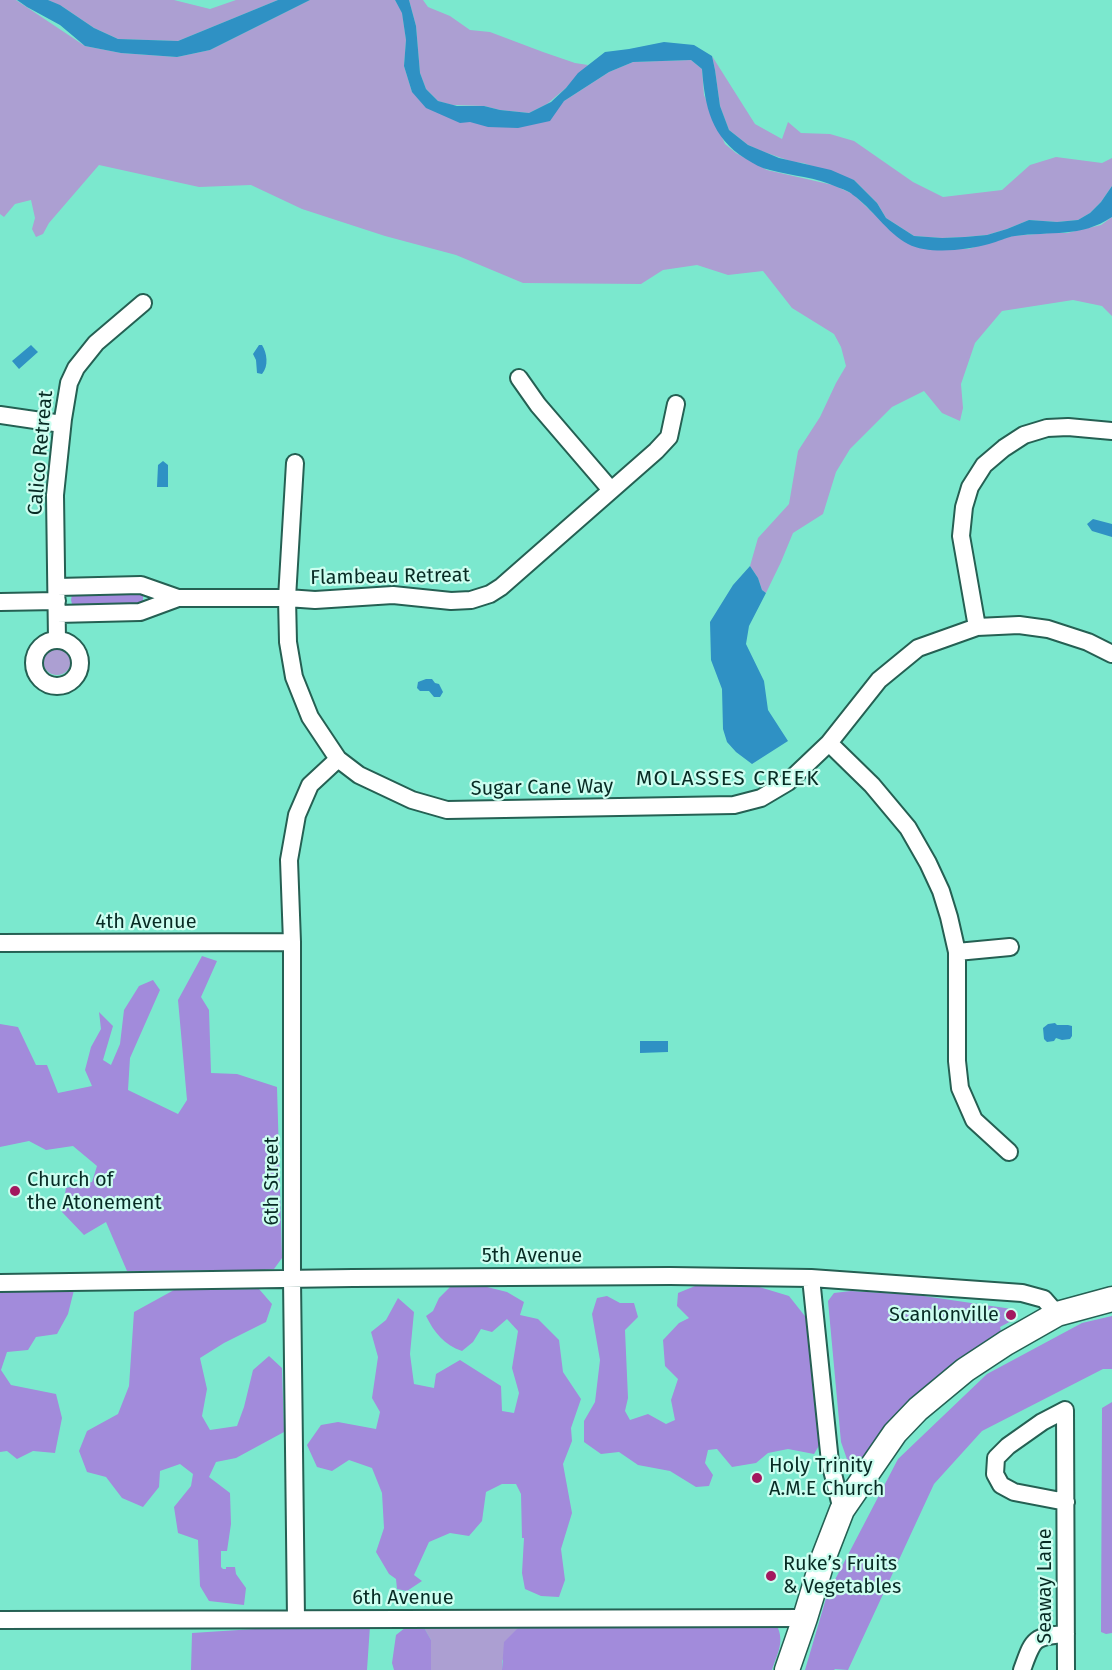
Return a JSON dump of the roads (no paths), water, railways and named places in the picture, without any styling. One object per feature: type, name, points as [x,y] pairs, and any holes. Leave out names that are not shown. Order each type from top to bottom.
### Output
[{"type":"main road","points":[[787,1670],[806,1618],[823,1559],[842,1510],[895,1433],[918,1409],[1006,1342],[1057,1314],[1112,1299]]},
{"type":"street","name":"Calico Retreat","points":[[57,640],[55,495],[62,424],[69,383],[76,368],[96,343],[144,303]]},
{"type":"street","points":[[519,378],[538,405],[611,489]]},
{"type":"street","name":"Flambeau Retreat","points":[[0,602],[57,601],[141,585],[178,598],[315,600],[393,595],[451,601],[471,600],[490,594],[501,587],[656,451],[669,437],[676,404]]},
{"type":"street","points":[[0,416],[62,424]]},
{"type":"street","points":[[977,627],[961,536],[964,507],[970,487],[984,465],[1024,435],[1068,427],[1112,431]]},
{"type":"street","name":"Sugar Cane Way","points":[[295,463],[287,598],[288,642],[294,677],[310,717],[338,759],[358,775],[412,800],[447,810],[734,805],[761,798],[788,782],[829,743],[879,680],[918,648],[977,627],[1019,624],[1048,629],[1088,642],[1112,654]]},
{"type":"street","points":[[57,601],[140,612],[178,598]]},
{"type":"street","points":[[829,743],[872,785],[908,828],[941,891],[957,952],[957,1060],[960,1088],[974,1120],[1009,1152]]},
{"type":"street","name":"6th Street","points":[[296,1619],[292,1279],[292,942],[289,860],[297,815],[310,785],[338,759]]},
{"type":"street","name":"4th Avenue","points":[[0,943],[292,942]]},
{"type":"street","points":[[957,952],[1010,946]]},
{"type":"street","name":"5th Avenue","points":[[0,1283],[670,1276],[811,1278],[1022,1293],[1044,1299],[1057,1314]]},
{"type":"street","points":[[811,1278],[830,1462],[842,1510]]},
{"type":"street","name":"Seaway Lane","points":[[1065,1670],[1066,1502],[1065,1410],[1042,1422],[1008,1446],[996,1458],[995,1474],[1001,1485],[1014,1492],[1066,1502]]},
{"type":"street","name":"6th Avenue","points":[[0,1620],[806,1618]]},
{"type":"street","points":[[1022,1670],[1029,1651],[1037,1639],[1046,1635],[1066,1634]]},
{"type":"water","points":[[17,0],[48,0],[60,5],[94,28],[118,39],[178,41],[278,0],[310,0],[210,50],[177,57],[121,53],[85,46],[60,25]]},
{"type":"water","points":[[395,0],[409,0],[416,26],[420,73],[426,89],[438,101],[457,106],[484,106],[529,113],[551,102],[578,73],[605,52],[664,42],[694,45],[712,56],[720,106],[729,130],[748,145],[779,158],[831,170],[854,180],[877,203],[886,218],[914,236],[942,238],[987,235],[1029,220],[1057,222],[1078,220],[1090,213],[1101,202],[1112,186],[1112,217],[1100,224],[1077,231],[1008,237],[970,248],[937,250],[908,244],[893,234],[860,200],[847,191],[821,181],[764,168],[734,150],[717,131],[705,96],[702,69],[691,60],[633,62],[609,72],[564,101],[550,121],[518,128],[488,127],[470,122],[460,123],[426,108],[412,92],[404,66],[406,40],[402,13]]},
{"type":"water","points":[[31,345],[38,352],[19,369],[12,361]]},
{"type":"water","points":[[259,345],[264,348],[266,356],[266,367],[262,374],[257,373],[253,354]]},
{"type":"water","points":[[163,461],[168,465],[168,487],[157,487],[158,465]]},
{"type":"water","points":[[1093,519],[1112,524],[1112,537],[1092,531],[1087,524]]},
{"type":"water","points":[[750,566],[762,590],[766,593],[749,626],[746,644],[764,681],[768,710],[788,741],[752,764],[727,742],[723,729],[722,689],[711,660],[710,622],[733,585]]},
{"type":"water","points":[[432,679],[439,684],[443,692],[440,697],[434,697],[429,691],[420,691],[417,688],[418,682]]},
{"type":"water","points":[[1055,1023],[1072,1026],[1070,1039],[1056,1038],[1054,1041],[1047,1042],[1044,1039],[1043,1028]]},
{"type":"water","points":[[640,1041],[668,1041],[668,1052],[640,1053]]},
{"type":"place","name":"Church of the Atonement","points":[[15,1191]]},
{"type":"place","name":"Scanlonville","points":[[1011,1315]]},
{"type":"place","name":"Holy Trinity A.M.E Church","points":[[757,1478]]},
{"type":"place","name":"Ruke’s Fruits & Vegetables","points":[[771,1576]]},
{"type":"district","name":"MOLASSES CREEK","points":[[728,779]]}]
